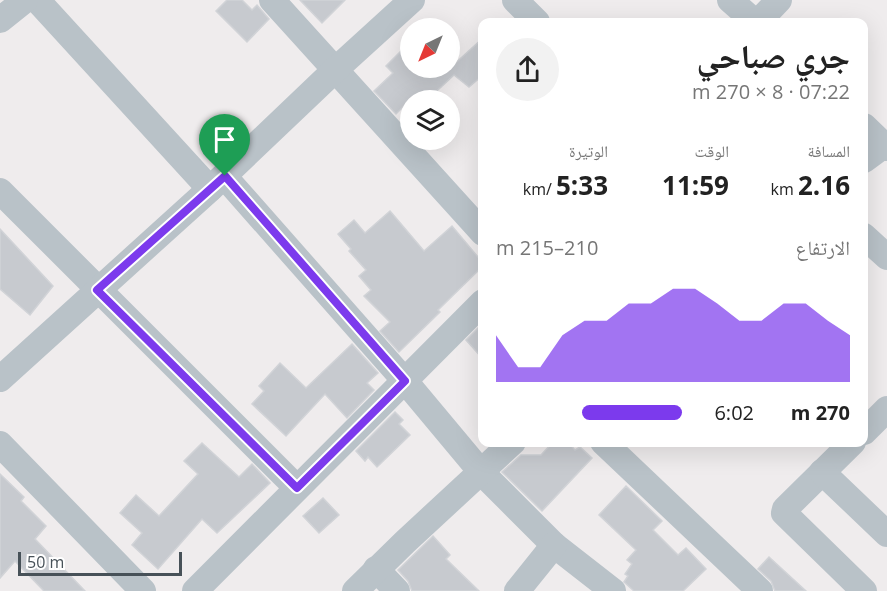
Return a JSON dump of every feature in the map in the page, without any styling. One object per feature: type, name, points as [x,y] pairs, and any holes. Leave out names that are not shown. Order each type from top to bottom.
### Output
[{"type":"street","points":[[0,20],[25,0]]},
{"type":"street","points":[[37,0],[217,182],[405,381],[481,472],[554,545],[613,591]]},
{"type":"street","points":[[272,0],[478,227]]},
{"type":"street","points":[[0,379],[217,182],[412,0]]},
{"type":"street","points":[[515,0],[533,18]]},
{"type":"street","points":[[730,0],[751,18]]},
{"type":"street","points":[[760,18],[779,0]]},
{"type":"street","points":[[868,132],[880,149]]},
{"type":"street","points":[[0,191],[297,488]]},
{"type":"street","points":[[868,240],[887,258]]},
{"type":"street","points":[[195,591],[478,307]]},
{"type":"street","points":[[868,428],[887,409]]},
{"type":"street","points":[[0,444],[143,591]]},
{"type":"street","points":[[355,591],[508,447]]},
{"type":"street","points":[[608,447],[760,591]]},
{"type":"street","points":[[848,447],[785,509],[784,513],[864,591]]},
{"type":"street","points":[[822,472],[887,534]]},
{"type":"street","points":[[517,591],[554,545]]},
{"type":"street","points":[[376,569],[397,591]]},
{"type":"building","points":[[227,0],[242,0],[252,10],[257,5],[269,19],[247,42],[216,11]]},
{"type":"building","points":[[300,0],[345,0],[322,23]]},
{"type":"building","points":[[478,43],[478,79],[469,87],[458,78],[460,78],[460,59]]},
{"type":"building","points":[[400,52],[400,78],[451,78],[438,90],[400,90],[400,110],[396,114],[374,91],[393,73],[386,66]]},
{"type":"building","points":[[390,211],[424,251],[452,226],[478,257],[478,271],[399,352],[380,331],[390,322],[364,296],[371,290],[359,276],[366,270],[338,234],[354,220],[365,233]]},
{"type":"building","points":[[0,229],[53,286],[30,315],[0,289]]},
{"type":"building","points":[[478,328],[478,353],[466,340]]},
{"type":"building","points":[[352,344],[378,373],[367,383],[374,390],[347,418],[325,394],[286,436],[252,404],[264,391],[259,386],[280,363],[306,388]]},
{"type":"building","points":[[395,412],[403,420],[399,424],[410,435],[377,467],[368,457],[365,461],[356,451]]},
{"type":"building","points":[[202,443],[239,477],[252,464],[270,483],[217,533],[202,519],[158,569],[132,545],[142,533],[120,513],[136,495],[159,516],[198,474],[184,461]]},
{"type":"building","points":[[548,447],[572,447],[575,450],[580,447],[592,458],[542,511],[502,472],[521,455],[541,455]]},
{"type":"building","points":[[0,474],[24,497],[21,501],[46,526],[35,539],[85,591],[44,591],[15,561],[0,578]]},
{"type":"building","points":[[626,486],[662,521],[653,530],[678,555],[686,548],[706,569],[683,591],[634,591],[624,582],[628,576],[625,574],[632,564],[627,560],[636,550],[599,515]]},
{"type":"building","points":[[323,498],[339,515],[319,533],[303,516]]},
{"type":"building","points":[[433,536],[450,555],[446,559],[479,591],[412,591],[408,581],[398,570]]},
{"type":"building","points":[[769,557],[806,591],[775,591],[771,581],[758,569]]},
{"type":"route","points":[[225,176],[405,381],[297,488],[97,290],[225,176]]}]
